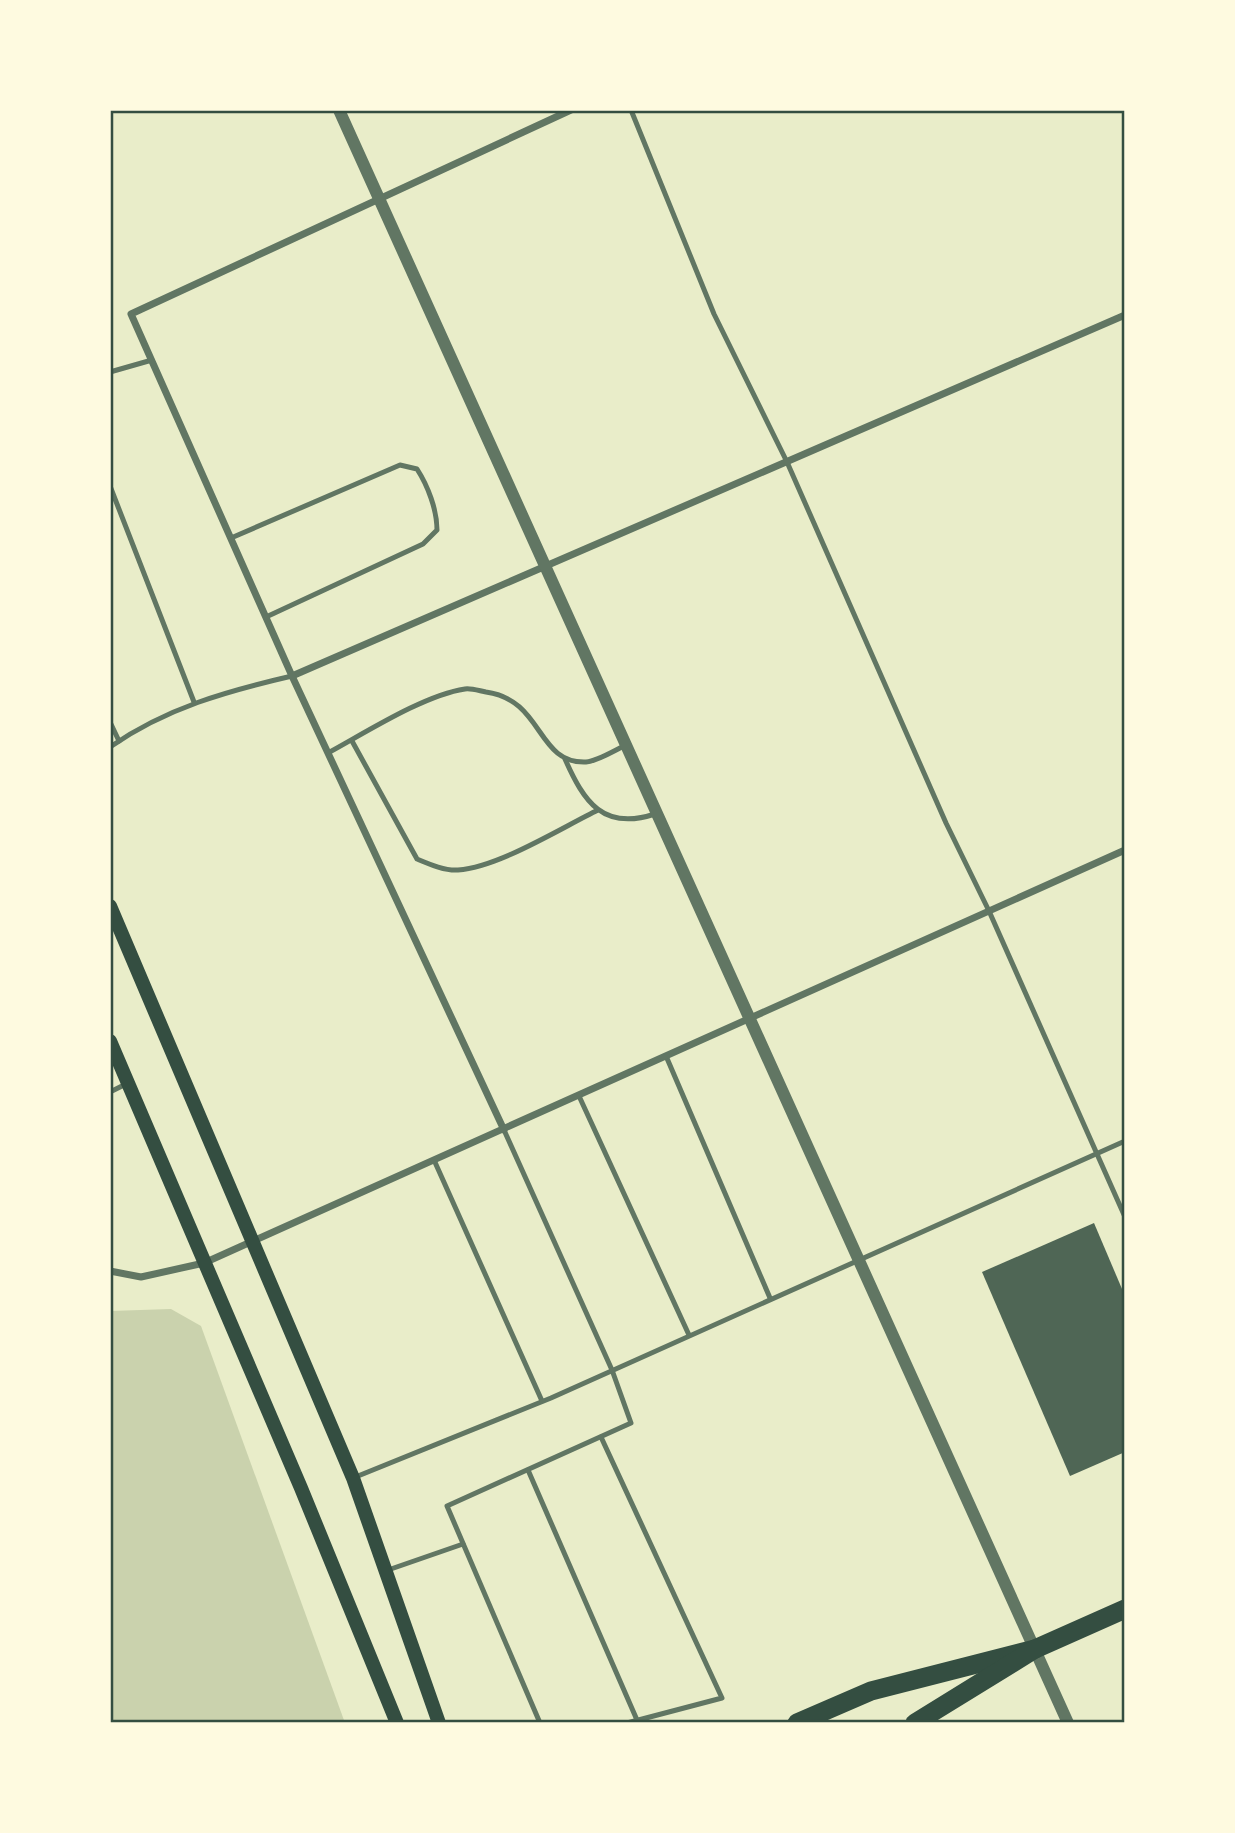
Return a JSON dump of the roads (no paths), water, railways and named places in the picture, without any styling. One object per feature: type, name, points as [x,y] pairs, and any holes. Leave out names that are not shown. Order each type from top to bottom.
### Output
[{"type":"highway","points":[[915,1723],[1035,1649],[1125,1609]]},
{"type":"highway","points":[[797,1723],[871,1691],[1035,1649]]},
{"type":"main road","points":[[110,906],[353,1478],[388,1570],[439,1723]]},
{"type":"main road","points":[[110,1041],[302,1488],[397,1723]]},
{"type":"street","points":[[339,110],[1068,1723]]},
{"type":"street","points":[[504,1130],[292,676],[131,314],[571,110]]},
{"type":"street","points":[[292,676],[1125,315]]},
{"type":"street","points":[[110,1271],[141,1277],[204,1263],[1125,850]]},
{"type":"lane","points":[[631,110],[714,314],[787,462],[946,823],[989,911],[1125,1217]]},
{"type":"lane","points":[[110,372],[152,360]]},
{"type":"lane","points":[[231,538],[400,465],[408,464],[416,469],[422,478],[437,517],[437,530],[423,544],[266,617]]},
{"type":"lane","points":[[110,486],[194,702]]},
{"type":"lane","points":[[110,747],[143,725],[194,702],[292,676]]},
{"type":"lane","points":[[328,753],[408,710],[466,689],[505,694],[526,709],[544,741],[565,759],[579,790],[598,810],[616,819],[635,821],[657,814]]},
{"type":"lane","points":[[110,722],[119,741]]},
{"type":"lane","points":[[352,741],[417,859],[434,866],[458,870],[506,856],[598,810]]},
{"type":"lane","points":[[565,759],[588,762],[626,745]]},
{"type":"lane","points":[[666,1056],[770,1298]]},
{"type":"lane","points":[[110,1091],[128,1083]]},
{"type":"lane","points":[[579,1096],[689,1335]]},
{"type":"lane","points":[[504,1130],[612,1370],[631,1423],[447,1506],[540,1723]]},
{"type":"lane","points":[[353,1478],[542,1401],[1125,1141]]},
{"type":"lane","points":[[434,1160],[542,1401]]},
{"type":"lane","points":[[601,1437],[722,1698],[627,1723]]},
{"type":"lane","points":[[528,1470],[637,1720]]},
{"type":"lane","points":[[388,1570],[463,1544]]}]
